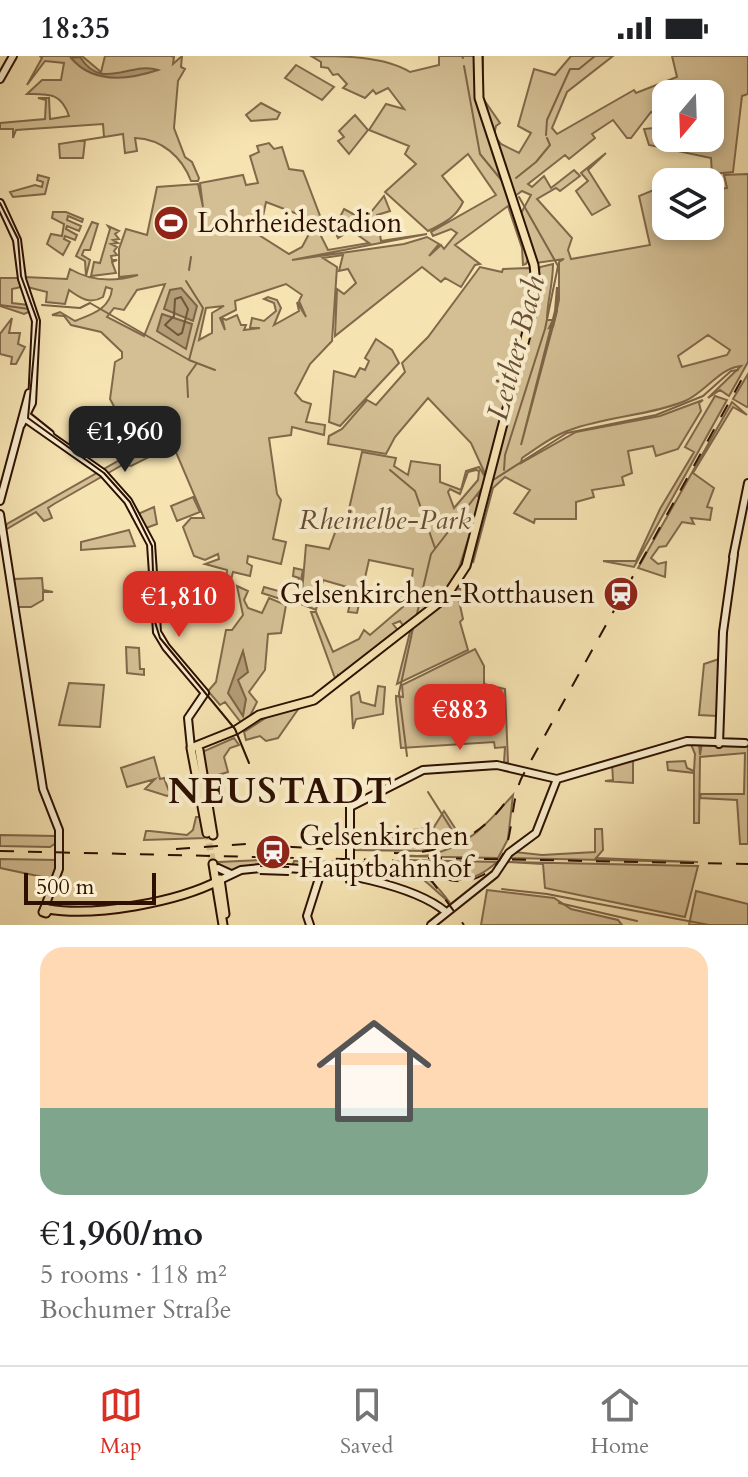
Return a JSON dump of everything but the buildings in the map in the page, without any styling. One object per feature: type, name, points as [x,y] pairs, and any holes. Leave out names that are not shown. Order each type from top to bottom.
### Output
[{"type":"main road","points":[[0,73],[12,56]]},
{"type":"main road","points":[[0,79],[12,56]]},
{"type":"main road","points":[[194,749],[270,713],[304,705],[319,696],[445,598],[461,578],[537,293],[534,265],[479,98],[478,56]]},
{"type":"main road","points":[[0,203],[17,240],[20,274],[35,316],[36,351],[31,390],[0,501]]},
{"type":"main road","points":[[24,418],[106,475],[128,501],[151,547],[157,632],[205,693],[190,712],[189,739],[194,749],[200,769],[210,834],[194,749]]},
{"type":"main road","points":[[719,743],[725,617],[748,483]]},
{"type":"main road","points":[[0,514],[43,789],[57,820],[59,869],[49,912],[125,907],[260,869]]},
{"type":"main road","points":[[350,880],[350,807],[423,770],[503,765],[557,779],[686,742],[747,743]]},
{"type":"main road","points":[[431,925],[495,874],[509,853],[536,833],[557,779]]},
{"type":"main road","points":[[216,866],[231,874]]},
{"type":"main road","points":[[216,866],[225,925]]},
{"type":"main road","points":[[218,883],[231,874],[260,869],[288,869],[319,877]]},
{"type":"main road","points":[[288,869],[401,891],[429,901],[446,912]]},
{"type":"main road","points":[[311,925],[309,918],[319,877]]},
{"type":"green space","points":[[40,56],[82,56],[101,72],[105,56],[171,56],[174,57],[173,64],[182,56],[181,67],[185,69],[178,81],[174,128],[198,181],[191,181],[176,157],[154,142],[135,138],[137,151],[125,153],[123,134],[104,137],[103,124],[16,130],[13,138],[13,129],[0,129],[0,123],[45,119],[46,100],[38,98],[49,98],[50,119],[69,116],[58,98],[27,94],[42,80],[61,80],[64,63],[45,61],[27,85],[42,58]]},
{"type":"green space","points":[[311,56],[375,60],[410,72],[439,65],[439,56],[483,56],[482,97],[500,123],[494,135],[501,144],[519,153],[531,133],[518,126],[534,69],[555,75],[571,56],[613,56],[567,92],[552,128],[557,134],[634,90],[636,93],[652,87],[652,112],[631,138],[627,138],[613,120],[592,134],[595,138],[569,159],[565,155],[528,184],[532,187],[544,176],[551,188],[574,170],[580,176],[560,191],[556,188],[537,199],[572,238],[568,250],[571,259],[650,245],[639,196],[652,191],[652,240],[724,240],[724,188],[727,188],[724,175],[748,174],[748,362],[729,396],[720,390],[708,398],[741,366],[726,371],[685,401],[584,425],[545,442],[522,458],[521,463],[576,432],[660,416],[703,400],[699,403],[701,411],[678,449],[656,456],[653,446],[628,451],[632,473],[622,477],[624,485],[592,490],[594,497],[576,502],[576,519],[535,519],[534,523],[514,513],[530,490],[505,477],[493,488],[473,563],[487,478],[471,443],[428,398],[395,437],[386,454],[328,444],[329,436],[342,429],[367,400],[376,405],[405,372],[402,363],[428,337],[480,267],[502,272],[503,269],[530,268],[538,273],[540,267],[553,264],[547,320],[553,320],[549,328],[553,327],[559,300],[559,262],[564,259],[536,263],[520,215],[531,195],[522,191],[515,196],[510,185],[506,193],[529,258],[526,264],[523,265],[522,248],[508,206],[455,245],[480,264],[475,265],[461,287],[445,278],[441,282],[422,267],[335,336],[337,289],[344,294],[356,283],[348,269],[339,271],[343,255],[323,258],[337,267],[332,341],[310,364],[295,393],[302,401],[311,404],[306,422],[325,425],[324,435],[292,427],[291,435],[269,438],[277,494],[281,500],[273,539],[286,542],[281,564],[248,556],[247,563],[252,566],[250,576],[233,572],[231,580],[226,579],[227,570],[205,564],[219,559],[218,554],[205,560],[194,556],[183,527],[191,518],[204,518],[173,445],[131,466],[124,464],[54,504],[48,508],[52,518],[44,521],[36,512],[5,530],[7,524],[130,454],[121,445],[105,454],[101,450],[122,421],[110,399],[115,362],[122,358],[122,352],[101,332],[71,325],[64,316],[52,315],[60,312],[75,321],[88,316],[104,306],[112,289],[106,287],[103,297],[94,300],[81,298],[69,290],[65,304],[46,302],[47,292],[27,287],[25,277],[67,279],[70,269],[103,280],[138,275],[119,277],[119,249],[126,229],[147,235],[157,187],[198,184],[203,207],[200,183],[243,175],[246,185],[258,183],[250,156],[259,152],[257,146],[269,143],[274,149],[282,147],[289,169],[303,171],[325,229],[319,232],[328,250],[369,243],[359,236],[363,229],[360,226],[384,196],[390,211],[377,215],[381,241],[427,234],[292,260],[404,244],[427,237],[439,244],[429,256],[441,245],[444,249],[457,233],[451,229],[433,236],[431,232],[496,195],[468,154],[442,176],[463,202],[460,208],[444,223],[428,231],[385,192],[416,164],[405,154],[409,146],[369,130],[386,104],[404,109],[388,88],[376,94],[373,90],[365,98],[343,88],[347,84],[338,74],[333,75],[328,68],[321,67],[321,62]],"holes":[[[266,202],[316,221],[302,247],[289,254],[259,235]],[[165,284],[144,336],[107,317],[114,308],[124,310],[137,290]],[[286,284],[302,295],[299,301],[306,317],[297,302],[299,311],[274,325],[281,308],[277,300],[268,297],[264,299],[274,303],[276,311],[264,321],[252,318],[250,328],[260,328],[244,330],[246,325],[241,325],[237,315],[226,320],[222,318],[225,330],[220,318],[236,310],[235,301]],[[224,306],[212,313],[212,333],[199,340],[206,308]],[[708,335],[730,350],[727,355],[682,367],[678,356]]]},
{"type":"green space","points":[[672,56],[748,56],[748,94],[742,96],[733,172],[724,173],[724,168],[712,168],[711,158],[682,152],[724,152],[724,80],[669,80],[677,77]]},
{"type":"green space","points":[[296,65],[334,87],[322,100],[285,78]]},
{"type":"green space","points":[[261,103],[280,113],[277,119],[251,121],[246,115]]},
{"type":"green space","points":[[355,115],[368,130],[349,154],[338,141],[344,137],[339,131]]},
{"type":"green space","points":[[652,128],[652,146],[649,145],[644,129]]},
{"type":"green space","points":[[104,137],[85,140],[83,158],[60,158],[59,144]]},
{"type":"green space","points":[[606,153],[588,170],[610,205],[592,215],[576,191],[588,181],[581,173]]},
{"type":"green space","points":[[38,175],[49,178],[45,194],[13,197],[10,192],[35,185],[42,187],[43,182],[37,180]]},
{"type":"green space","points":[[344,209],[355,215],[346,233],[338,238],[334,229]]},
{"type":"green space","points":[[53,212],[66,212],[83,219],[82,222],[68,216],[67,220],[81,226],[79,231],[67,226],[66,229],[77,235],[75,240],[65,236],[64,239],[70,242],[63,255],[47,244],[51,234],[62,236],[64,224],[52,218]]},
{"type":"green space","points":[[92,222],[98,224],[90,250],[84,250],[82,255],[90,260],[86,276],[85,261],[76,256]]},
{"type":"green space","points":[[108,226],[119,231],[115,234],[119,239],[113,240],[118,243],[111,244],[117,247],[114,251],[117,255],[111,256],[112,260],[117,260],[112,262],[116,273],[91,276],[94,262],[100,263],[110,229]]},
{"type":"green space","points":[[0,278],[18,278],[21,287],[12,289],[12,303],[28,305],[31,311],[24,314],[0,306]]},
{"type":"green space","points":[[12,318],[9,333],[20,333],[18,344],[25,347],[16,364],[11,364],[12,357],[0,354],[0,334]]},
{"type":"green space","points":[[376,339],[392,350],[399,363],[340,426],[329,422],[334,371],[355,377],[360,368],[365,370],[369,361],[365,358]]},
{"type":"green space","points":[[748,374],[748,406],[747,407],[733,399]]},
{"type":"green space","points":[[715,396],[727,400],[634,567],[603,561],[636,561],[660,509],[694,452],[685,447]]},
{"type":"green space","points":[[732,402],[747,415],[733,407],[693,473],[714,488],[707,507],[712,508],[710,520],[691,518],[694,524],[682,522],[666,546],[659,547],[651,558],[658,564],[666,562],[665,577],[638,568]]},
{"type":"green space","name":"Rheinelbe-Park","points":[[362,452],[396,458],[394,466],[408,475],[411,461],[440,465],[440,482],[461,490],[466,471],[479,467],[487,480],[478,496],[481,499],[453,587],[463,590],[459,601],[463,619],[460,622],[468,650],[397,684],[410,632],[419,618],[404,627],[400,621],[393,624],[399,632],[341,677],[338,675],[336,681],[311,612],[316,612],[333,652],[359,639],[364,630],[370,635],[405,605],[401,598],[411,586],[413,569],[369,560],[357,613],[348,612],[354,589],[323,580],[316,610],[301,604],[306,545],[329,549],[340,519],[347,518]],"holes":[[[479,471],[478,480],[454,508],[448,492],[450,489],[460,494],[468,472]]]},
{"type":"green space","points":[[193,497],[200,512],[177,521],[171,506]]},
{"type":"green space","points":[[154,507],[157,524],[146,528],[138,514]]},
{"type":"green space","points":[[129,530],[135,546],[81,550],[81,542]]},
{"type":"green space","points":[[294,568],[303,570],[296,604],[262,593],[264,587],[282,592],[282,598],[293,600],[299,578],[293,576]]},
{"type":"green space","points":[[42,578],[43,590],[53,592],[43,592],[43,600],[31,607],[18,607],[13,579]]},
{"type":"green space","points":[[237,586],[248,591],[244,600],[248,608],[262,613],[269,598],[286,605],[281,633],[268,634],[265,670],[249,692],[257,702],[248,720],[242,724],[225,702],[220,705],[208,691],[216,682],[226,630],[232,630],[243,615]]},
{"type":"green space","points":[[126,647],[139,648],[140,669],[144,669],[144,675],[127,673]]},
{"type":"green space","points":[[475,649],[484,666],[484,684],[505,689],[508,762],[504,763],[505,747],[495,748],[494,742],[401,748],[396,696],[403,697],[402,685]]},
{"type":"green space","points":[[722,658],[717,716],[699,715],[704,664]]},
{"type":"green space","points":[[69,683],[104,685],[100,727],[59,725]]},
{"type":"green space","points":[[378,686],[385,687],[383,714],[356,719],[353,729],[351,696],[359,692],[361,702],[375,706]]},
{"type":"green space","points":[[299,708],[278,738],[266,741],[260,736],[246,740],[244,732],[267,717]]},
{"type":"green space","points":[[234,738],[239,745],[230,748],[224,757],[228,772],[205,779],[202,752]]},
{"type":"green space","points":[[690,742],[699,743],[700,755],[702,743],[748,743],[748,844],[740,844],[737,800],[700,798],[701,794],[744,794],[745,753],[700,757],[699,823],[694,823],[694,773],[668,770],[667,762],[685,761],[687,768],[694,771],[695,754]]},
{"type":"green space","points":[[154,757],[160,779],[164,778],[170,794],[167,796],[145,789],[155,779],[127,787],[121,768]]},
{"type":"green space","points":[[633,758],[633,783],[605,781],[613,780],[612,763]]},
{"type":"green space","points":[[513,795],[508,839],[498,858],[399,856],[430,855],[457,845],[477,832]]},
{"type":"green space","points":[[444,811],[462,839],[422,851],[351,850],[352,833],[402,838],[399,832],[434,827]]},
{"type":"green space","points":[[196,817],[203,817],[206,838],[144,840],[146,831],[187,835],[193,830]]},
{"type":"green space","points":[[595,829],[602,829],[603,850],[596,858],[698,862],[508,858],[515,852],[542,855],[595,852]]},
{"type":"green space","points":[[0,835],[56,836],[56,843],[50,847],[0,846]]},
{"type":"green space","points":[[0,859],[57,860],[58,867],[50,884],[47,878],[0,868]]},
{"type":"green space","points":[[261,860],[261,866],[227,873],[220,868],[219,862]]},
{"type":"green space","points":[[294,861],[348,862],[348,874],[292,867]]},
{"type":"green space","points":[[404,861],[497,862],[472,878],[461,880]]},
{"type":"green space","points":[[352,862],[396,864],[408,867],[429,879],[450,903],[408,870],[388,865],[353,866]]},
{"type":"green space","points":[[506,862],[698,866],[685,917],[545,888],[543,864]]},
{"type":"green space","points":[[487,890],[554,898],[571,909],[618,920],[622,925],[481,925]]},
{"type":"green space","points":[[696,891],[748,904],[748,925],[689,925]]},
{"type":"water","points":[[80,57],[98,73],[148,68],[158,70],[135,76],[100,76],[71,58]]},
{"type":"water","points":[[557,287],[557,311],[521,445],[555,311]]},
{"type":"water","points":[[181,288],[197,306],[193,321],[164,309],[170,290]]},
{"type":"water","points":[[162,314],[192,324],[186,349],[157,331]]},
{"type":"water","points":[[243,651],[248,672],[238,680],[246,699],[243,716],[228,693]]},
{"type":"waterway","points":[[546,135],[547,120],[570,69],[579,69],[595,56]]},
{"type":"waterway","name":"Leither Bach","points":[[464,66],[480,154],[503,182]]},
{"type":"waterway","points":[[516,178],[536,162],[550,145],[547,138]]},
{"type":"waterway","name":"Leither Bach","points":[[504,470],[505,455],[545,329],[558,266],[519,197]]},
{"type":"waterway","points":[[189,270],[191,257]]},
{"type":"waterway","points":[[186,281],[203,308],[189,360]]},
{"type":"waterway","points":[[42,305],[80,308],[90,303],[189,360],[215,370]]},
{"type":"waterway","points":[[0,305],[29,309]]},
{"type":"waterway","points":[[188,397],[187,377],[197,363]]},
{"type":"waterway","points":[[490,482],[567,433],[656,415],[703,396],[731,371],[738,370]]},
{"type":"waterway","points":[[390,470],[415,491],[435,548]]},
{"type":"waterway","points":[[416,618],[431,554],[482,488]]},
{"type":"waterway","points":[[407,756],[399,693],[413,628]]},
{"type":"waterway","points":[[428,792],[457,838]]},
{"type":"waterway","points":[[502,889],[547,894],[709,925]]},
{"type":"waterway","points":[[559,903],[637,921]]},
{"type":"tunnel","points":[[207,833],[213,864]]},
{"type":"tram line","points":[[0,203],[18,239],[21,276],[37,320],[28,418],[104,473],[130,502],[152,546],[155,622],[160,638],[235,729],[249,763]]},
{"type":"railway","points":[[0,851],[385,860],[398,861],[457,881],[483,875],[502,856],[507,844],[522,777],[748,368]]},
{"type":"railway","points":[[394,853],[430,850],[462,840],[490,820],[512,792]]},
{"type":"railway","points":[[176,849],[246,844],[323,849]]},
{"type":"railway","points":[[428,858],[748,864]]},
{"type":"railway","points":[[429,877],[464,925]]},
{"type":"place","name":"Lohrheidestadion","points":[[171,223]]},
{"type":"place","name":"Gelsenkirchen-Rotthausen","points":[[621,594]]},
{"type":"place","name":"Gelsenkirchen Hauptbahnhof","points":[[273,852]]},
{"type":"district","name":"NEUSTADT","points":[[281,791]]}]
